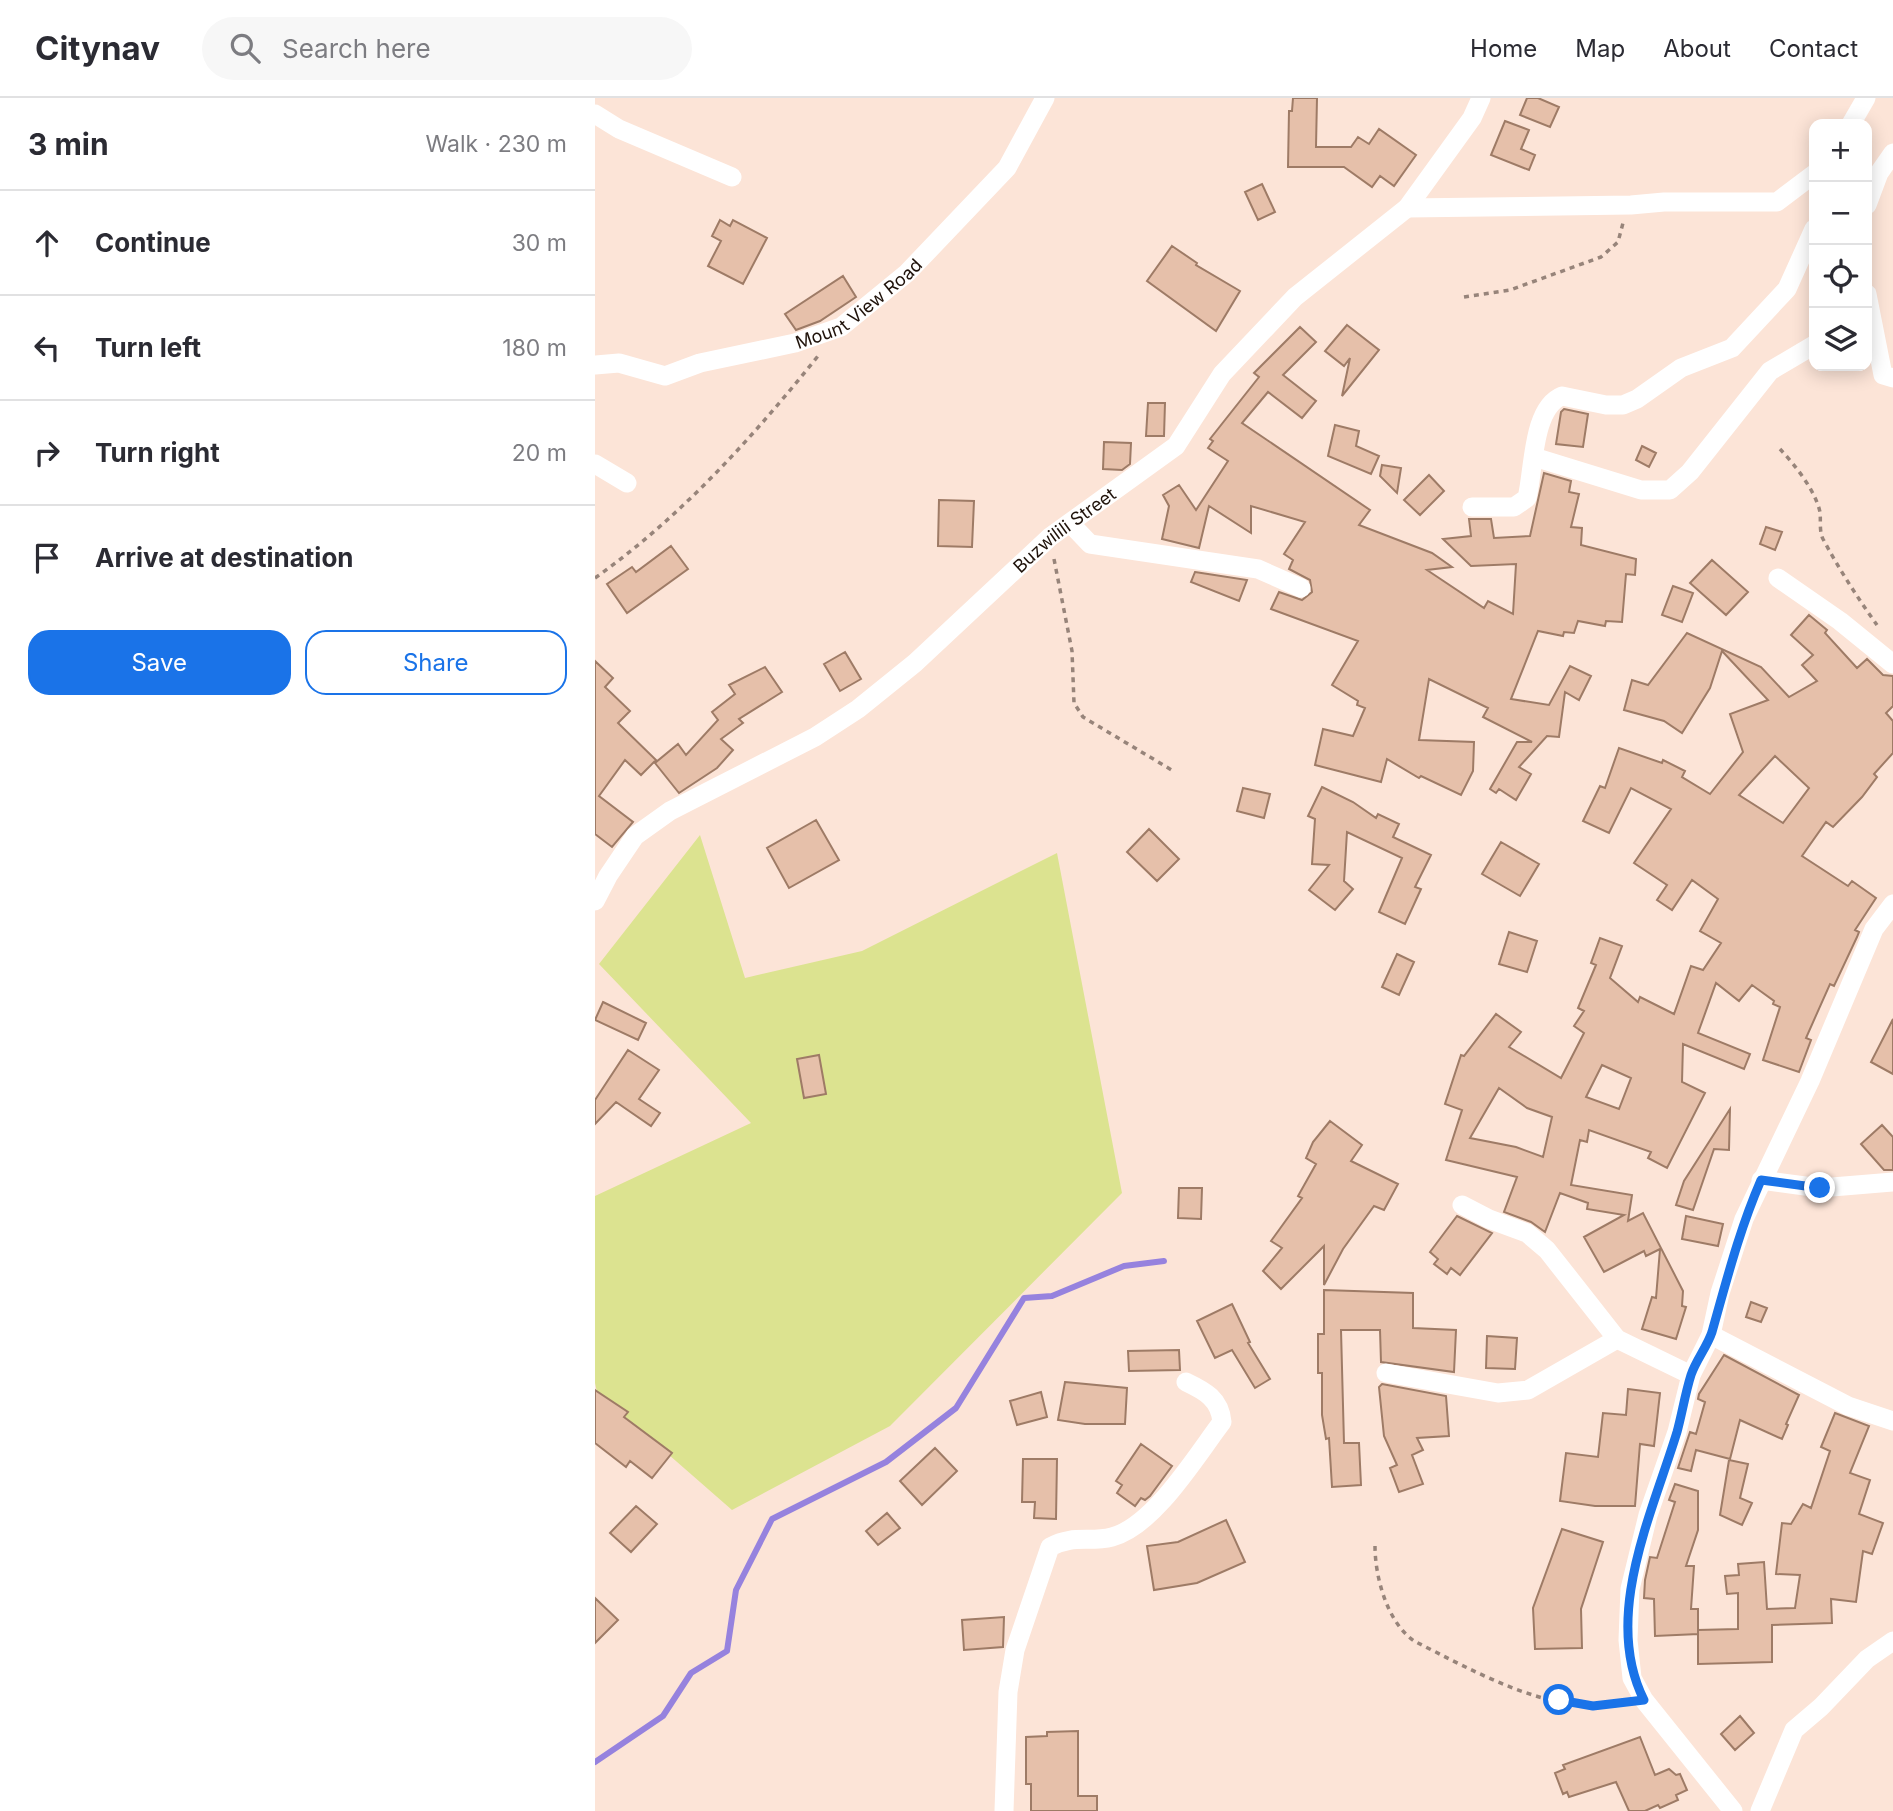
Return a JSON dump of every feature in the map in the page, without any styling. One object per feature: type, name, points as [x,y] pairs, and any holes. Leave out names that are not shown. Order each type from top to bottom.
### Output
[{"type":"street","name":"Mount View Road","points":[[595,365],[619,363],[666,376],[700,363],[795,343],[841,327],[907,273],[1007,168],[1045,98]]},
{"type":"street","name":"Buzwilili Street","points":[[595,901],[635,836],[682,805],[727,780],[765,764],[858,709],[915,663],[1050,537],[1176,446],[1222,374],[1295,297],[1407,208],[1472,118],[1481,98]]},
{"type":"street","points":[[1854,119],[1866,98]]},
{"type":"street","points":[[595,114],[619,129],[732,177]]},
{"type":"street","points":[[1872,192],[1879,173],[1893,153]]},
{"type":"street","points":[[1407,208],[1777,202],[1809,178]]},
{"type":"street","points":[[1472,507],[1504,508],[1522,504],[1530,485],[1542,419],[1555,399],[1562,396],[1606,405],[1623,405],[1637,399],[1681,368],[1732,348],[1787,289],[1809,240]]},
{"type":"street","points":[[1869,308],[1878,362],[1883,375],[1893,378]]},
{"type":"street","points":[[1534,457],[1641,490],[1670,489],[1690,472],[1770,372],[1809,348]]},
{"type":"street","points":[[595,464],[627,483]]},
{"type":"street","points":[[1070,523],[1090,544],[1258,569],[1301,588]]},
{"type":"street","points":[[1778,578],[1840,621],[1893,664]]},
{"type":"street","points":[[1733,1811],[1644,1700],[1632,1678],[1628,1640],[1630,1589],[1649,1515],[1677,1432],[1691,1375],[1711,1335],[1720,1293],[1744,1219],[1810,1081],[1874,929],[1893,904]]},
{"type":"street","points":[[1761,1180],[1820,1188],[1893,1182]]},
{"type":"street","points":[[1462,1205],[1489,1219],[1527,1233],[1538,1241],[1617,1339],[1691,1375]]},
{"type":"street","points":[[1711,1335],[1848,1406],[1893,1421]]},
{"type":"street","points":[[1386,1373],[1498,1393],[1528,1390],[1617,1339]]},
{"type":"street","points":[[1004,1811],[1009,1692],[1015,1650],[1050,1547],[1065,1538],[1112,1537],[1145,1520],[1222,1422],[1221,1407],[1206,1391],[1186,1382]]},
{"type":"street","points":[[1761,1811],[1794,1730],[1821,1707],[1867,1659],[1893,1641]]},
{"type":"path","points":[[1464,297],[1510,290],[1601,257],[1618,242],[1631,205]]},
{"type":"path","points":[[595,578],[620,560],[703,486],[780,403],[841,327]]},
{"type":"path","points":[[1780,449],[1794,464],[1815,499],[1823,539],[1842,568],[1851,591],[1880,628]]},
{"type":"path","points":[[1050,537],[1072,652],[1074,704],[1083,717],[1175,772]]},
{"type":"path","points":[[1375,1546],[1375,1570],[1393,1614],[1403,1633],[1414,1641],[1531,1695],[1593,1706],[1644,1700]]},
{"type":"green space","points":[[700,835],[745,978],[862,951],[1057,853],[1122,1193],[890,1426],[732,1510],[597,1392],[595,1383],[595,1196],[751,1123],[599,964]]},
{"type":"building","points":[[1293,98],[1317,98],[1316,147],[1351,147],[1358,137],[1369,144],[1379,129],[1416,155],[1394,186],[1380,176],[1372,187],[1344,167],[1288,167],[1289,111],[1292,111]]},
{"type":"building","points":[[1527,98],[1538,98],[1559,107],[1550,127],[1520,115]]},
{"type":"building","points":[[1505,121],[1529,130],[1521,149],[1535,155],[1529,170],[1491,155]]},
{"type":"building","points":[[1262,184],[1275,212],[1258,220],[1245,192]]},
{"type":"building","points":[[720,220],[730,226],[733,220],[767,238],[743,284],[708,266],[721,241],[712,236]]},
{"type":"building","points":[[1172,246],[1197,263],[1196,265],[1240,291],[1216,331],[1147,281]]},
{"type":"building","points":[[843,276],[856,297],[820,321],[796,330],[785,314]]},
{"type":"building","points":[[1347,325],[1379,350],[1342,396],[1350,358],[1344,366],[1325,351]]},
{"type":"building","points":[[1300,327],[1316,342],[1283,375],[1316,401],[1302,418],[1268,392],[1242,423],[1370,510],[1359,525],[1432,553],[1452,567],[1427,570],[1484,608],[1488,601],[1513,614],[1516,564],[1471,566],[1443,539],[1471,536],[1469,519],[1491,519],[1494,538],[1530,536],[1544,473],[1571,481],[1569,492],[1579,494],[1571,527],[1582,528],[1581,545],[1636,559],[1635,575],[1626,574],[1622,622],[1606,621],[1605,626],[1578,621],[1574,633],[1564,632],[1563,636],[1538,631],[1511,699],[1549,705],[1570,666],[1591,676],[1579,700],[1565,692],[1559,737],[1547,736],[1519,767],[1531,774],[1516,800],[1499,789],[1496,793],[1490,789],[1517,742],[1532,742],[1483,717],[1488,708],[1429,679],[1419,740],[1474,742],[1473,771],[1461,795],[1421,776],[1419,778],[1387,759],[1381,782],[1315,765],[1323,729],[1353,736],[1365,708],[1357,705],[1358,701],[1332,685],[1358,641],[1271,609],[1279,592],[1302,600],[1312,592],[1310,580],[1289,569],[1293,560],[1284,554],[1305,522],[1251,506],[1251,533],[1209,506],[1199,548],[1162,539],[1169,506],[1163,495],[1179,485],[1196,510],[1228,461],[1208,448],[1213,441],[1210,439],[1259,377],[1254,373]]},
{"type":"building","points":[[1148,403],[1165,403],[1164,436],[1146,436]]},
{"type":"building","points":[[1564,409],[1588,414],[1583,447],[1556,444],[1561,412]]},
{"type":"building","points":[[1335,425],[1359,431],[1356,446],[1379,456],[1371,474],[1328,456]]},
{"type":"building","points":[[1104,442],[1131,443],[1130,464],[1122,470],[1103,469]]},
{"type":"building","points":[[1642,446],[1656,453],[1649,467],[1636,460]]},
{"type":"building","points":[[1382,465],[1401,468],[1397,493],[1380,476]]},
{"type":"building","points":[[1429,475],[1444,491],[1420,515],[1404,500]]},
{"type":"building","points":[[939,500],[974,501],[972,547],[938,546]]},
{"type":"building","points":[[1766,527],[1782,532],[1775,550],[1760,544]]},
{"type":"building","points":[[671,546],[688,569],[627,613],[607,584],[632,567],[636,572]]},
{"type":"building","points":[[1712,560],[1748,592],[1726,615],[1690,583]]},
{"type":"building","points":[[1195,572],[1247,580],[1239,601],[1191,582]]},
{"type":"building","points":[[1673,586],[1693,593],[1682,622],[1662,615]]},
{"type":"building","points":[[1809,615],[1827,630],[1825,633],[1857,668],[1867,659],[1883,675],[1893,676],[1893,706],[1886,713],[1893,721],[1893,753],[1874,774],[1877,777],[1862,797],[1833,827],[1826,822],[1802,856],[1848,886],[1852,881],[1876,898],[1855,930],[1859,932],[1857,937],[1834,986],[1830,984],[1806,1038],[1811,1040],[1799,1072],[1763,1060],[1780,1007],[1752,985],[1739,1001],[1716,983],[1698,1033],[1750,1054],[1744,1069],[1683,1044],[1682,1082],[1705,1093],[1667,1168],[1648,1158],[1651,1152],[1589,1130],[1587,1142],[1580,1140],[1571,1185],[1632,1195],[1628,1221],[1643,1213],[1683,1291],[1682,1306],[1686,1307],[1676,1339],[1642,1329],[1652,1297],[1656,1298],[1660,1249],[1646,1256],[1644,1251],[1604,1272],[1584,1237],[1624,1215],[1587,1209],[1588,1203],[1560,1193],[1545,1232],[1531,1222],[1504,1212],[1517,1177],[1446,1160],[1462,1110],[1445,1104],[1461,1055],[1464,1056],[1496,1014],[1521,1032],[1509,1047],[1561,1078],[1584,1033],[1574,1026],[1584,1011],[1578,1008],[1596,965],[1591,963],[1600,938],[1622,946],[1610,978],[1638,1002],[1640,997],[1674,1014],[1691,966],[1703,970],[1721,943],[1700,931],[1718,899],[1692,880],[1672,910],[1657,900],[1667,885],[1634,863],[1671,809],[1631,788],[1609,833],[1583,821],[1600,786],[1605,788],[1619,748],[1662,763],[1663,760],[1685,771],[1682,777],[1710,794],[1743,752],[1730,714],[1768,700],[1722,651],[1710,688],[1682,733],[1664,721],[1624,710],[1632,680],[1648,685],[1687,633],[1761,667],[1789,697],[1817,681],[1802,665],[1813,655],[1791,635]],"holes":[[[1775,756],[1809,788],[1783,823],[1739,795]],[[1602,1065],[1631,1078],[1619,1109],[1586,1097]],[[1499,1088],[1527,1108],[1552,1117],[1543,1157],[1516,1147],[1470,1138]]]},
{"type":"building","points":[[845,652],[861,679],[840,691],[824,664]]},
{"type":"building","points":[[595,661],[613,678],[605,687],[630,711],[618,723],[656,760],[641,775],[625,760],[599,796],[633,822],[612,847],[595,834]]},
{"type":"building","points":[[765,667],[782,692],[739,719],[743,723],[721,739],[733,750],[717,768],[679,793],[655,763],[678,744],[686,755],[718,720],[712,712],[735,694],[729,685]]},
{"type":"building","points":[[1322,787],[1353,802],[1376,818],[1378,814],[1399,824],[1393,837],[1431,855],[1415,887],[1421,889],[1405,924],[1379,912],[1402,858],[1347,832],[1344,881],[1353,889],[1335,910],[1309,890],[1329,865],[1312,864],[1315,819],[1308,816]]},
{"type":"building","points":[[1243,788],[1270,794],[1264,818],[1237,811]]},
{"type":"building","points":[[816,820],[839,860],[789,888],[767,848]]},
{"type":"building","points":[[1149,829],[1179,859],[1157,881],[1127,852]]},
{"type":"building","points":[[1501,842],[1539,864],[1520,896],[1482,874]]},
{"type":"building","points":[[1509,932],[1537,941],[1527,972],[1499,964]]},
{"type":"building","points":[[1397,954],[1414,962],[1399,995],[1382,987]]},
{"type":"building","points":[[603,1002],[646,1023],[638,1040],[595,1020]]},
{"type":"building","points":[[1893,1019],[1893,1074],[1871,1062]]},
{"type":"building","points":[[628,1050],[659,1070],[639,1099],[660,1113],[651,1126],[616,1102],[595,1124],[595,1100]]},
{"type":"building","points":[[819,1055],[826,1094],[804,1098],[797,1059]]},
{"type":"building","points":[[1730,1109],[1729,1150],[1714,1149],[1693,1210],[1676,1205],[1684,1181]]},
{"type":"building","points":[[1330,1121],[1362,1145],[1351,1161],[1398,1184],[1384,1210],[1374,1206],[1343,1249],[1324,1285],[1324,1246],[1281,1289],[1263,1271],[1282,1248],[1271,1241],[1302,1198],[1298,1196],[1316,1164],[1306,1158],[1313,1142]]},
{"type":"building","points":[[1882,1125],[1893,1137],[1893,1170],[1884,1170],[1861,1144]]},
{"type":"building","points":[[1179,1188],[1202,1188],[1201,1219],[1178,1218]]},
{"type":"building","points":[[1457,1216],[1492,1233],[1460,1275],[1451,1268],[1447,1274],[1434,1264],[1438,1259],[1430,1252]]},
{"type":"building","points":[[1686,1216],[1723,1224],[1718,1246],[1682,1239]]},
{"type":"building","points":[[1324,1290],[1413,1293],[1413,1328],[1456,1330],[1454,1372],[1381,1362],[1380,1330],[1341,1330],[1344,1443],[1359,1443],[1361,1485],[1332,1487],[1329,1438],[1326,1439],[1322,1415],[1322,1373],[1318,1373],[1318,1334],[1324,1334]]},
{"type":"building","points":[[1751,1302],[1767,1308],[1761,1322],[1746,1317]]},
{"type":"building","points":[[1232,1304],[1250,1342],[1248,1343],[1270,1379],[1255,1388],[1232,1350],[1215,1358],[1197,1321]]},
{"type":"building","points":[[1487,1336],[1517,1338],[1515,1369],[1486,1368]]},
{"type":"building","points":[[1179,1350],[1180,1370],[1129,1371],[1128,1351]]},
{"type":"building","points":[[1724,1355],[1799,1395],[1786,1424],[1788,1425],[1782,1439],[1740,1420],[1730,1459],[1696,1450],[1691,1471],[1678,1468],[1690,1432],[1696,1434],[1705,1402],[1698,1399],[1699,1394]]},
{"type":"building","points":[[1065,1382],[1127,1388],[1125,1424],[1085,1424],[1058,1420]]},
{"type":"building","points":[[1382,1384],[1446,1396],[1449,1436],[1417,1438],[1423,1450],[1412,1455],[1423,1484],[1399,1492],[1390,1468],[1397,1465],[1384,1436],[1379,1387]]},
{"type":"building","points":[[1628,1389],[1660,1393],[1654,1446],[1640,1444],[1635,1506],[1595,1506],[1560,1501],[1566,1453],[1598,1457],[1603,1413],[1626,1415]]},
{"type":"building","points":[[595,1390],[628,1412],[624,1417],[672,1453],[652,1478],[630,1461],[626,1467],[595,1443]]},
{"type":"building","points":[[1041,1392],[1047,1417],[1017,1425],[1010,1401]]},
{"type":"building","points":[[1835,1413],[1869,1426],[1850,1473],[1870,1480],[1859,1514],[1883,1523],[1872,1554],[1863,1551],[1856,1602],[1831,1599],[1832,1623],[1772,1625],[1772,1662],[1698,1664],[1698,1630],[1738,1629],[1738,1593],[1727,1594],[1725,1576],[1739,1575],[1738,1564],[1764,1562],[1767,1609],[1795,1608],[1800,1575],[1776,1574],[1782,1523],[1791,1524],[1803,1504],[1811,1508],[1830,1451],[1821,1447]]},
{"type":"building","points":[[1141,1444],[1172,1466],[1150,1496],[1145,1500],[1141,1498],[1135,1506],[1117,1493],[1122,1485],[1116,1481]]},
{"type":"building","points":[[935,1448],[957,1471],[922,1505],[900,1481]]},
{"type":"building","points":[[1023,1459],[1057,1459],[1056,1519],[1034,1518],[1035,1502],[1022,1502]]},
{"type":"building","points":[[1729,1460],[1748,1464],[1740,1498],[1752,1503],[1742,1525],[1720,1515]]},
{"type":"building","points":[[1675,1484],[1698,1491],[1698,1530],[1686,1566],[1694,1566],[1691,1609],[1698,1609],[1698,1634],[1655,1636],[1654,1599],[1644,1598],[1645,1580],[1650,1557],[1657,1558],[1675,1502],[1669,1500]]},
{"type":"building","points":[[636,1506],[657,1524],[631,1552],[610,1533]]},
{"type":"building","points":[[887,1513],[900,1528],[878,1545],[866,1531]]},
{"type":"building","points":[[1226,1520],[1245,1562],[1197,1583],[1154,1590],[1147,1546],[1178,1542]]},
{"type":"building","points":[[1562,1529],[1603,1542],[1581,1609],[1582,1648],[1535,1649],[1533,1608]]},
{"type":"building","points":[[595,1598],[618,1620],[595,1643]]},
{"type":"building","points":[[1004,1617],[1003,1647],[964,1650],[962,1620]]},
{"type":"building","points":[[1740,1716],[1754,1733],[1735,1750],[1721,1734]]},
{"type":"building","points":[[1078,1731],[1078,1796],[1097,1796],[1097,1811],[1031,1811],[1031,1784],[1026,1784],[1026,1737],[1047,1736],[1047,1732]]},
{"type":"building","points":[[1640,1737],[1655,1775],[1669,1769],[1676,1775],[1680,1774],[1687,1790],[1676,1795],[1678,1800],[1660,1808],[1658,1805],[1645,1811],[1629,1811],[1616,1782],[1569,1797],[1567,1792],[1563,1794],[1555,1773],[1565,1769],[1563,1765]]},
{"type":"waterway","points":[[595,1762],[663,1716],[691,1673],[727,1651],[736,1590],[772,1519],[886,1462],[956,1408],[1024,1298],[1052,1296],[1124,1266],[1164,1261]]},
{"type":"route","points":[[1559,1700],[1593,1706],[1616,1706],[1644,1700],[1632,1678],[1628,1640],[1630,1589],[1649,1515],[1677,1432],[1691,1375],[1711,1335],[1720,1293],[1744,1219],[1761,1180],[1820,1188]]}]
